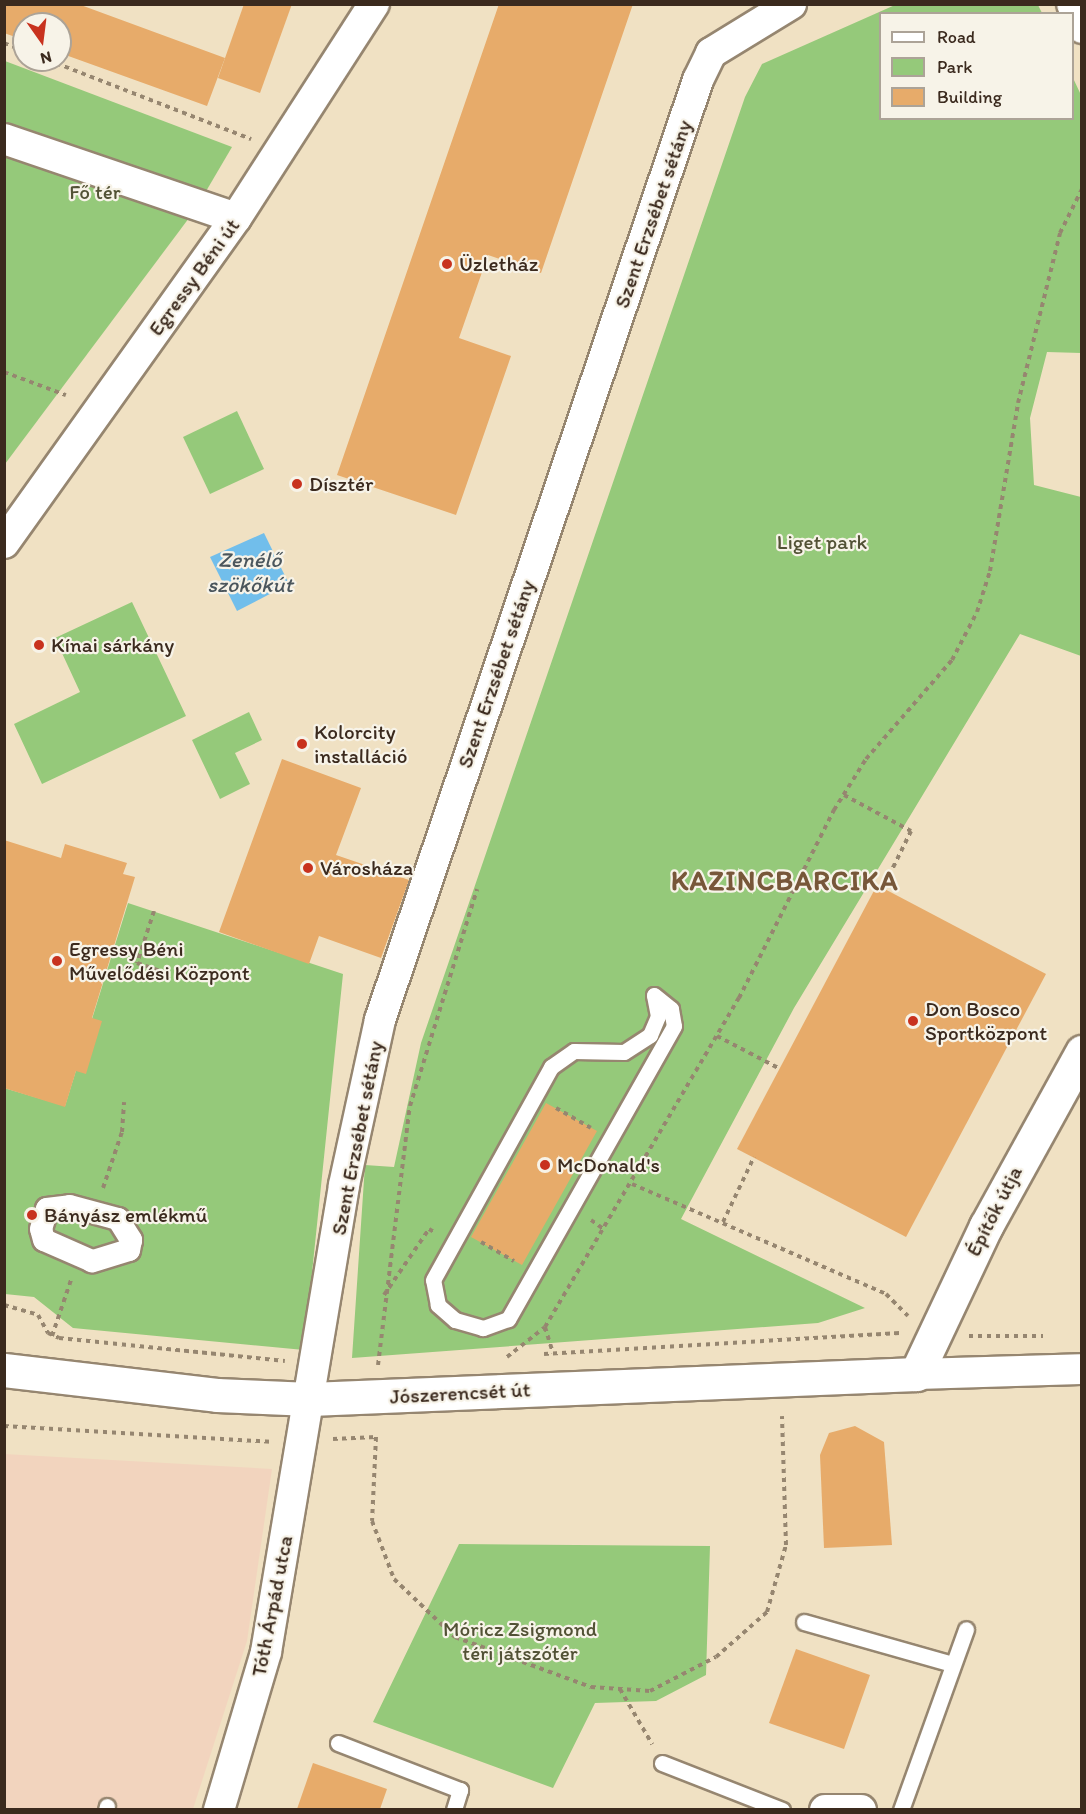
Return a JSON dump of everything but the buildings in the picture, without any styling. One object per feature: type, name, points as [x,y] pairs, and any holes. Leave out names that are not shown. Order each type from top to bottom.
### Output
[{"type":"street","name":"Egressy Béni út","points":[[4,543],[237,218],[374,4]]},
{"type":"street","name":"Szent Erzsébet sétány","points":[[310,1399],[348,1163],[380,1020],[698,80],[711,53],[791,4]]},
{"type":"street","points":[[1072,4],[1082,28]]},
{"type":"street","points":[[4,139],[237,218]]},
{"type":"street","name":"Építők útja","points":[[916,1374],[922,1327],[1082,1052]]},
{"type":"street","points":[[59,1206],[95,1210],[126,1228],[129,1250],[105,1260],[79,1257],[44,1240],[43,1218],[47,1209],[59,1206]]},
{"type":"street","points":[[916,1374],[1082,1369]]},
{"type":"street","name":"Jószerencsét út","points":[[4,1370],[217,1395],[310,1399],[916,1374]]},
{"type":"street","name":"Tóth Árpád utca","points":[[219,1809],[266,1652],[310,1399]]},
{"type":"street","points":[[825,1809],[861,1809]]},
{"type":"lane","points":[[654,995],[671,1009],[674,1026],[648,1077],[508,1319],[483,1328],[455,1320],[438,1305],[433,1280],[452,1241],[551,1067],[574,1051],[624,1052],[650,1035],[658,1016],[654,995]]},
{"type":"lane","points":[[804,1622],[952,1664]]},
{"type":"lane","points":[[901,1809],[966,1629]]},
{"type":"lane","points":[[338,1743],[460,1790],[454,1809]]},
{"type":"lane","points":[[662,1763],[782,1809]]},
{"type":"path","points":[[72,69],[252,140]]},
{"type":"path","points":[[507,1357],[545,1327],[632,1184],[717,1036],[844,795],[866,759],[952,660],[977,612],[990,571],[1018,404],[1060,233],[1082,189]]},
{"type":"path","points":[[4,372],[66,395]]},
{"type":"path","points":[[844,795],[911,831],[883,888]]},
{"type":"path","points":[[378,1366],[384,1295],[410,1106],[477,889]]},
{"type":"path","points":[[154,911],[137,963],[163,972]]},
{"type":"path","points":[[717,1036],[780,1069]]},
{"type":"path","points":[[95,1210],[122,1132],[124,1102]]},
{"type":"path","points":[[546,1103],[597,1131],[592,1141]]},
{"type":"path","points":[[723,1222],[754,1157]]},
{"type":"path","points":[[632,1184],[886,1294],[922,1327],[1048,1336]]},
{"type":"path","points":[[384,1295],[429,1229],[465,1248],[471,1237],[522,1265]]},
{"type":"path","points":[[52,1336],[79,1257]]},
{"type":"path","points":[[545,1327],[553,1353]]},
{"type":"path","points":[[4,1426],[238,1443],[376,1437],[372,1521],[394,1579],[454,1637],[591,1687],[650,1691],[707,1662],[767,1612],[786,1545],[782,1416]]},
{"type":"path","points":[[620,1689],[662,1763]]},
{"type":"shaded area","points":[[4,1454],[272,1469],[247,1641],[193,1809],[5,1809]]},
{"type":"green space","name":"Liget park","points":[[895,5],[1038,5],[1042,12],[879,12]]},
{"type":"green space","name":"Liget park","points":[[879,12],[879,120],[1074,120],[1074,80],[1081,95],[1081,353],[1047,352],[1030,418],[1034,485],[1081,497],[1081,656],[1020,634],[794,1008],[681,1219],[865,1308],[818,1323],[352,1358],[365,1165],[394,1167],[421,1043],[745,97],[762,64]]},
{"type":"green space","name":"Fő tér","points":[[5,61],[12,64],[12,72],[34,72],[232,147],[195,210],[5,464]]},
{"type":"green space","points":[[237,411],[264,469],[210,494],[183,437]]},
{"type":"green space","points":[[132,602],[186,716],[42,784],[14,724],[80,692],[55,638]]},
{"type":"green space","points":[[249,712],[262,740],[235,753],[250,784],[220,799],[192,740]]},
{"type":"green space","points":[[128,903],[343,974],[304,1350],[73,1328],[34,1297],[5,1294],[4,1088],[65,1106]]},
{"type":"green space","name":"Móricz Zsigmond téri játszótér","points":[[459,1544],[710,1546],[706,1675],[656,1701],[595,1703],[553,1788],[373,1722]]},
{"type":"water","name":"Zenélő szökőkút","points":[[264,533],[289,584],[237,611],[210,557]]},
{"type":"place","name":"Üzletház","points":[[447,264]]},
{"type":"place","name":"Dísztér","points":[[297,484]]},
{"type":"place","name":"Kínai sárkány","points":[[39,645]]},
{"type":"place","name":"Kolorcity installáció","points":[[302,744]]},
{"type":"place","name":"Városháza","points":[[308,868]]},
{"type":"place","name":"Egressy Béni Művelődési Központ","points":[[57,961]]},
{"type":"place","name":"Don Bosco Sportközpont","points":[[913,1021]]},
{"type":"place","name":"McDonald's","points":[[545,1165]]},
{"type":"place","name":"Bányász emlékmű","points":[[32,1215]]},
{"type":"district","name":"KAZINCBARCIKA","points":[[785,881]]}]
